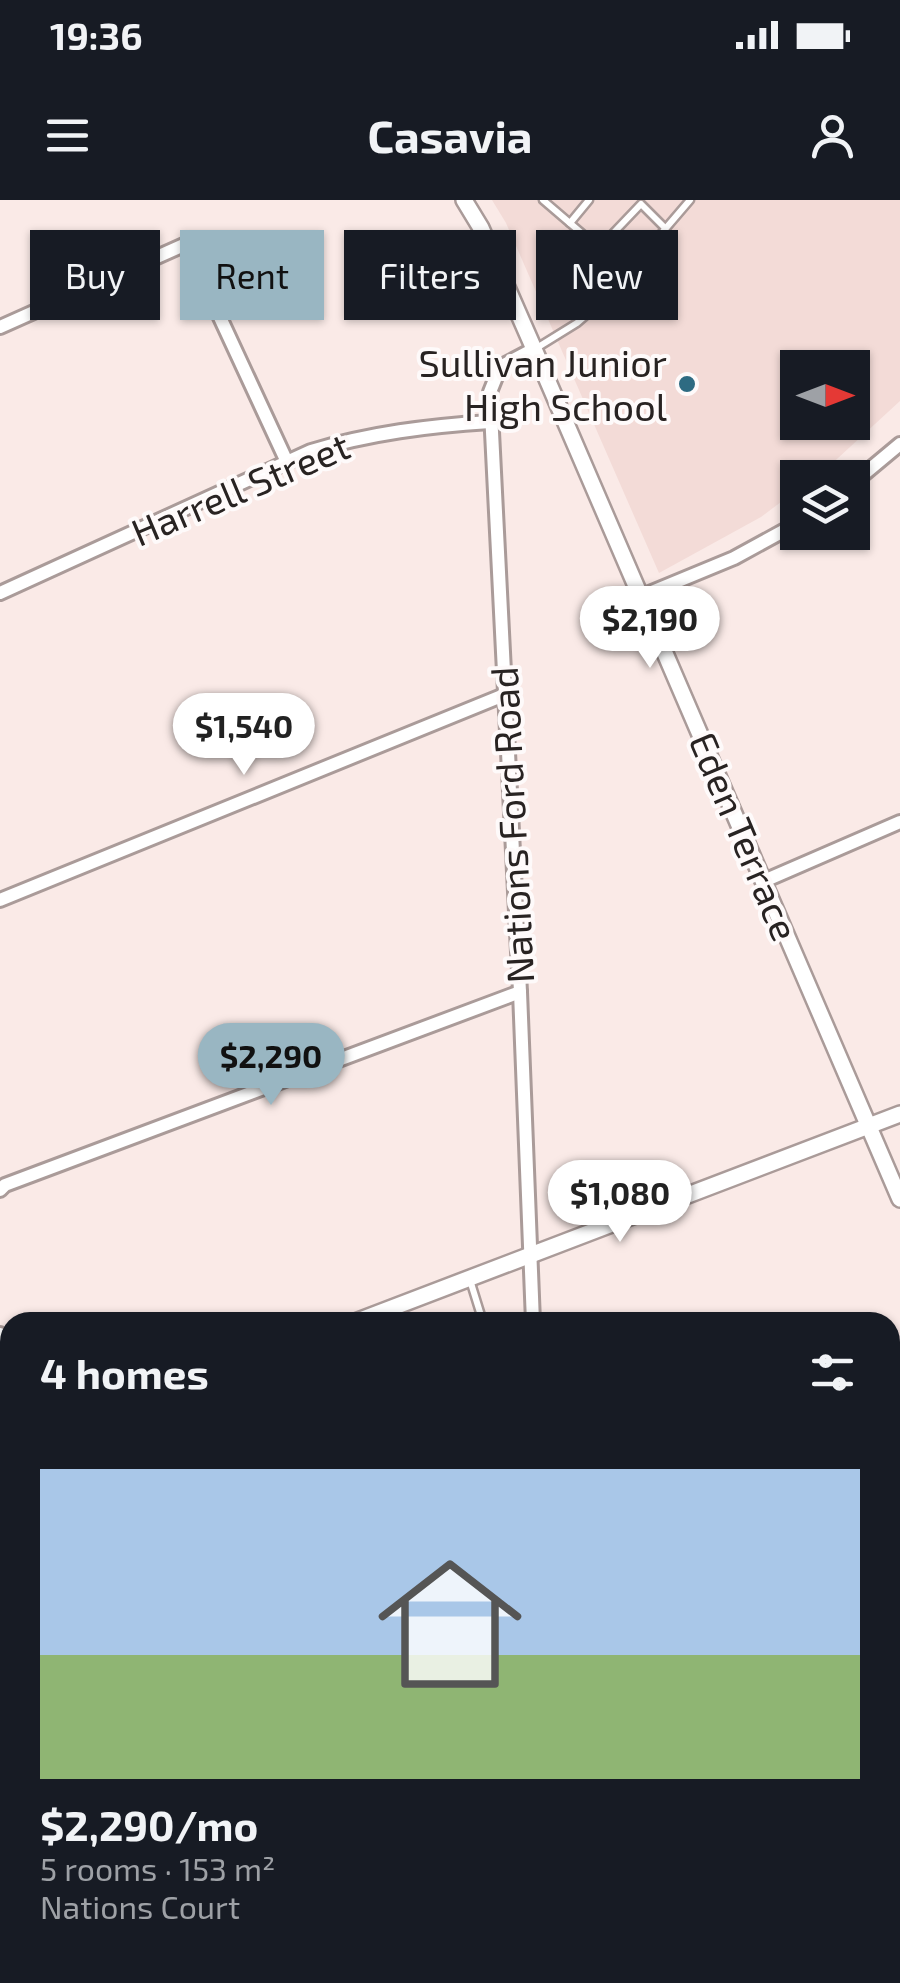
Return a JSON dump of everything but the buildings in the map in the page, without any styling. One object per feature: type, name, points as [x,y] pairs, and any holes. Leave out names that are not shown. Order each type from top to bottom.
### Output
[{"type":"street","name":"Eden Terrace","points":[[464,200],[481,228],[642,596],[900,1199]]},
{"type":"street","points":[[0,327],[186,244],[287,462]]},
{"type":"street","name":"Nations Ford Road","points":[[533,1312],[490,392],[500,367],[534,349]]},
{"type":"street","name":"Harrell Street","points":[[0,593],[287,462],[361,436],[490,422]]},
{"type":"street","points":[[870,469],[900,444]]},
{"type":"street","points":[[642,596],[734,558],[780,532]]},
{"type":"street","points":[[0,900],[504,695]]},
{"type":"street","points":[[764,881],[900,822]]},
{"type":"street","points":[[0,1190],[5,1184],[520,992]]},
{"type":"street","points":[[382,1312],[900,1114]]},
{"type":"lane","points":[[543,200],[599,248],[642,202],[666,228]]},
{"type":"lane","points":[[570,223],[589,200]]},
{"type":"lane","points":[[534,349],[577,323],[607,297],[690,200]]},
{"type":"lane","points":[[470,1278],[480,1312]]},
{"type":"shaded area","name":"Sullivan Junior High School","points":[[492,200],[900,200],[900,401],[870,429],[870,350],[780,350],[780,440],[858,440],[836,460],[780,460],[780,503],[659,573],[548,320],[678,320],[678,230],[536,230],[536,292],[516,246],[516,230],[509,230]]},
{"type":"place","name":"Sullivan Junior High School","points":[[687,384]]}]
